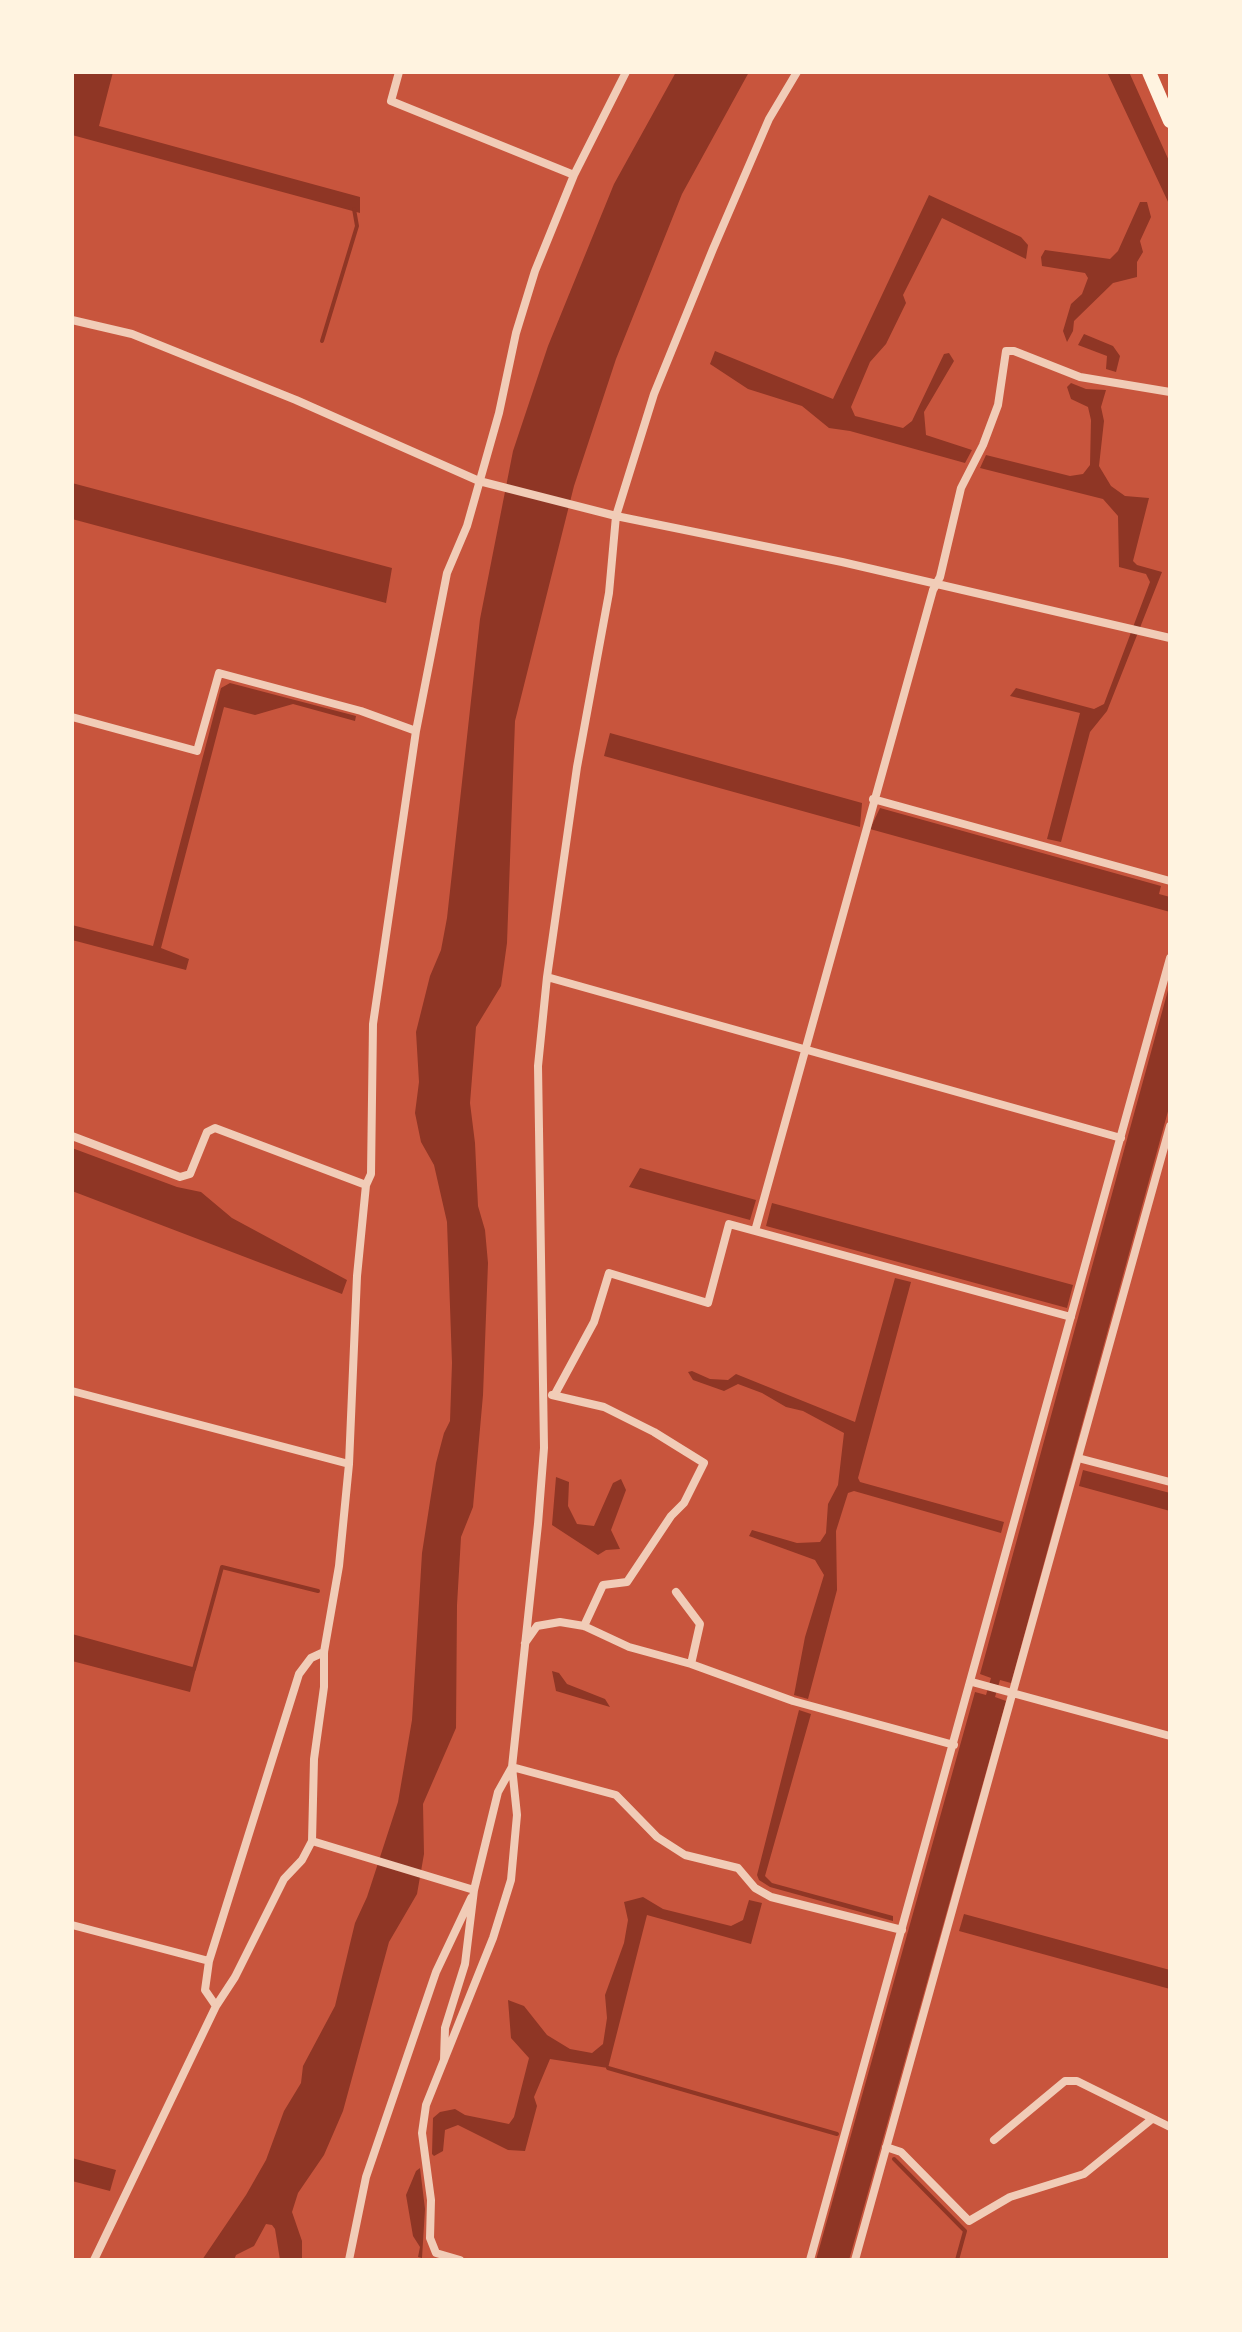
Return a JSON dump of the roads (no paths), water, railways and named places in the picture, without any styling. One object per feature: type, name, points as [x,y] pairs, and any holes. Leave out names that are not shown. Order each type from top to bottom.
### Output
[{"type":"highway","points":[[1149,72],[1170,121]]},
{"type":"street","points":[[399,72],[391,101],[574,175]]},
{"type":"street","points":[[94,2260],[216,2006],[235,1977],[284,1879],[302,1860],[312,1841],[314,1759],[324,1687],[324,1652],[339,1566],[349,1464],[355,1308],[366,1185],[371,1174],[373,1024],[416,731],[447,573],[467,526],[535,271],[574,175],[626,72]]},
{"type":"street","points":[[460,2260],[436,2253],[430,2238],[431,2200],[422,2133],[426,2105],[493,1938],[511,1880],[517,1815],[512,1767],[538,1524],[545,1397],[537,1137],[538,1066],[547,977],[577,767],[609,593],[612,515],[654,394],[707,263],[769,119],[797,72]]},
{"type":"street","points":[[72,320],[132,334],[296,400],[479,481],[612,515],[936,582],[1170,638]]},
{"type":"street","points":[[755,1231],[873,799],[940,577],[961,488],[983,445],[998,405],[1006,351],[1014,351],[1080,377],[1170,392]]},
{"type":"street","points":[[72,717],[197,751],[219,673],[361,711],[416,731]]},
{"type":"street","points":[[873,799],[1170,881]]},
{"type":"street","points":[[810,2260],[1170,958]]},
{"type":"street","points":[[547,977],[1121,1138]]},
{"type":"street","points":[[855,2260],[1170,1126]]},
{"type":"street","points":[[72,1136],[180,1177],[190,1174],[207,1132],[215,1128],[366,1185]]},
{"type":"street","points":[[555,1394],[594,1322],[609,1273],[708,1303],[729,1224],[1071,1317]]},
{"type":"street","points":[[72,1391],[349,1464]]},
{"type":"street","points":[[545,1397],[555,1394],[604,1407],[654,1432],[704,1463],[684,1503],[671,1516],[627,1582],[603,1585],[584,1626]]},
{"type":"street","points":[[1078,1458],[1170,1482]]},
{"type":"street","points":[[676,1592],[700,1624],[691,1664]]},
{"type":"street","points":[[524,1645],[537,1626],[560,1622],[584,1626],[629,1647],[691,1664],[793,1701],[954,1745]]},
{"type":"street","points":[[216,2006],[205,1990],[209,1961],[299,1674],[311,1658],[324,1652]]},
{"type":"street","points":[[972,1682],[1170,1736]]},
{"type":"street","points":[[444,2060],[445,2028],[465,1964],[474,1890],[498,1792],[512,1767]]},
{"type":"street","points":[[512,1767],[616,1795],[657,1837],[685,1855],[738,1868],[755,1888],[771,1897],[902,1930]]},
{"type":"street","points":[[312,1841],[474,1890]]},
{"type":"street","points":[[349,2260],[366,2177],[436,1972],[474,1890]]},
{"type":"street","points":[[72,1925],[209,1961]]},
{"type":"street","points":[[994,2140],[1065,2081],[1077,2081],[1170,2127]]},
{"type":"street","points":[[886,2147],[901,2152],[969,2221],[1010,2197],[1084,2174],[1152,2119]]},
{"type":"waterway","points":[[322,341],[357,226],[354,209]]},
{"type":"waterway","points":[[194,1669],[222,1567],[318,1591]]},
{"type":"waterway","points":[[608,2068],[837,2134]]},
{"type":"waterway","points":[[894,2159],[965,2231],[957,2260]]}]
